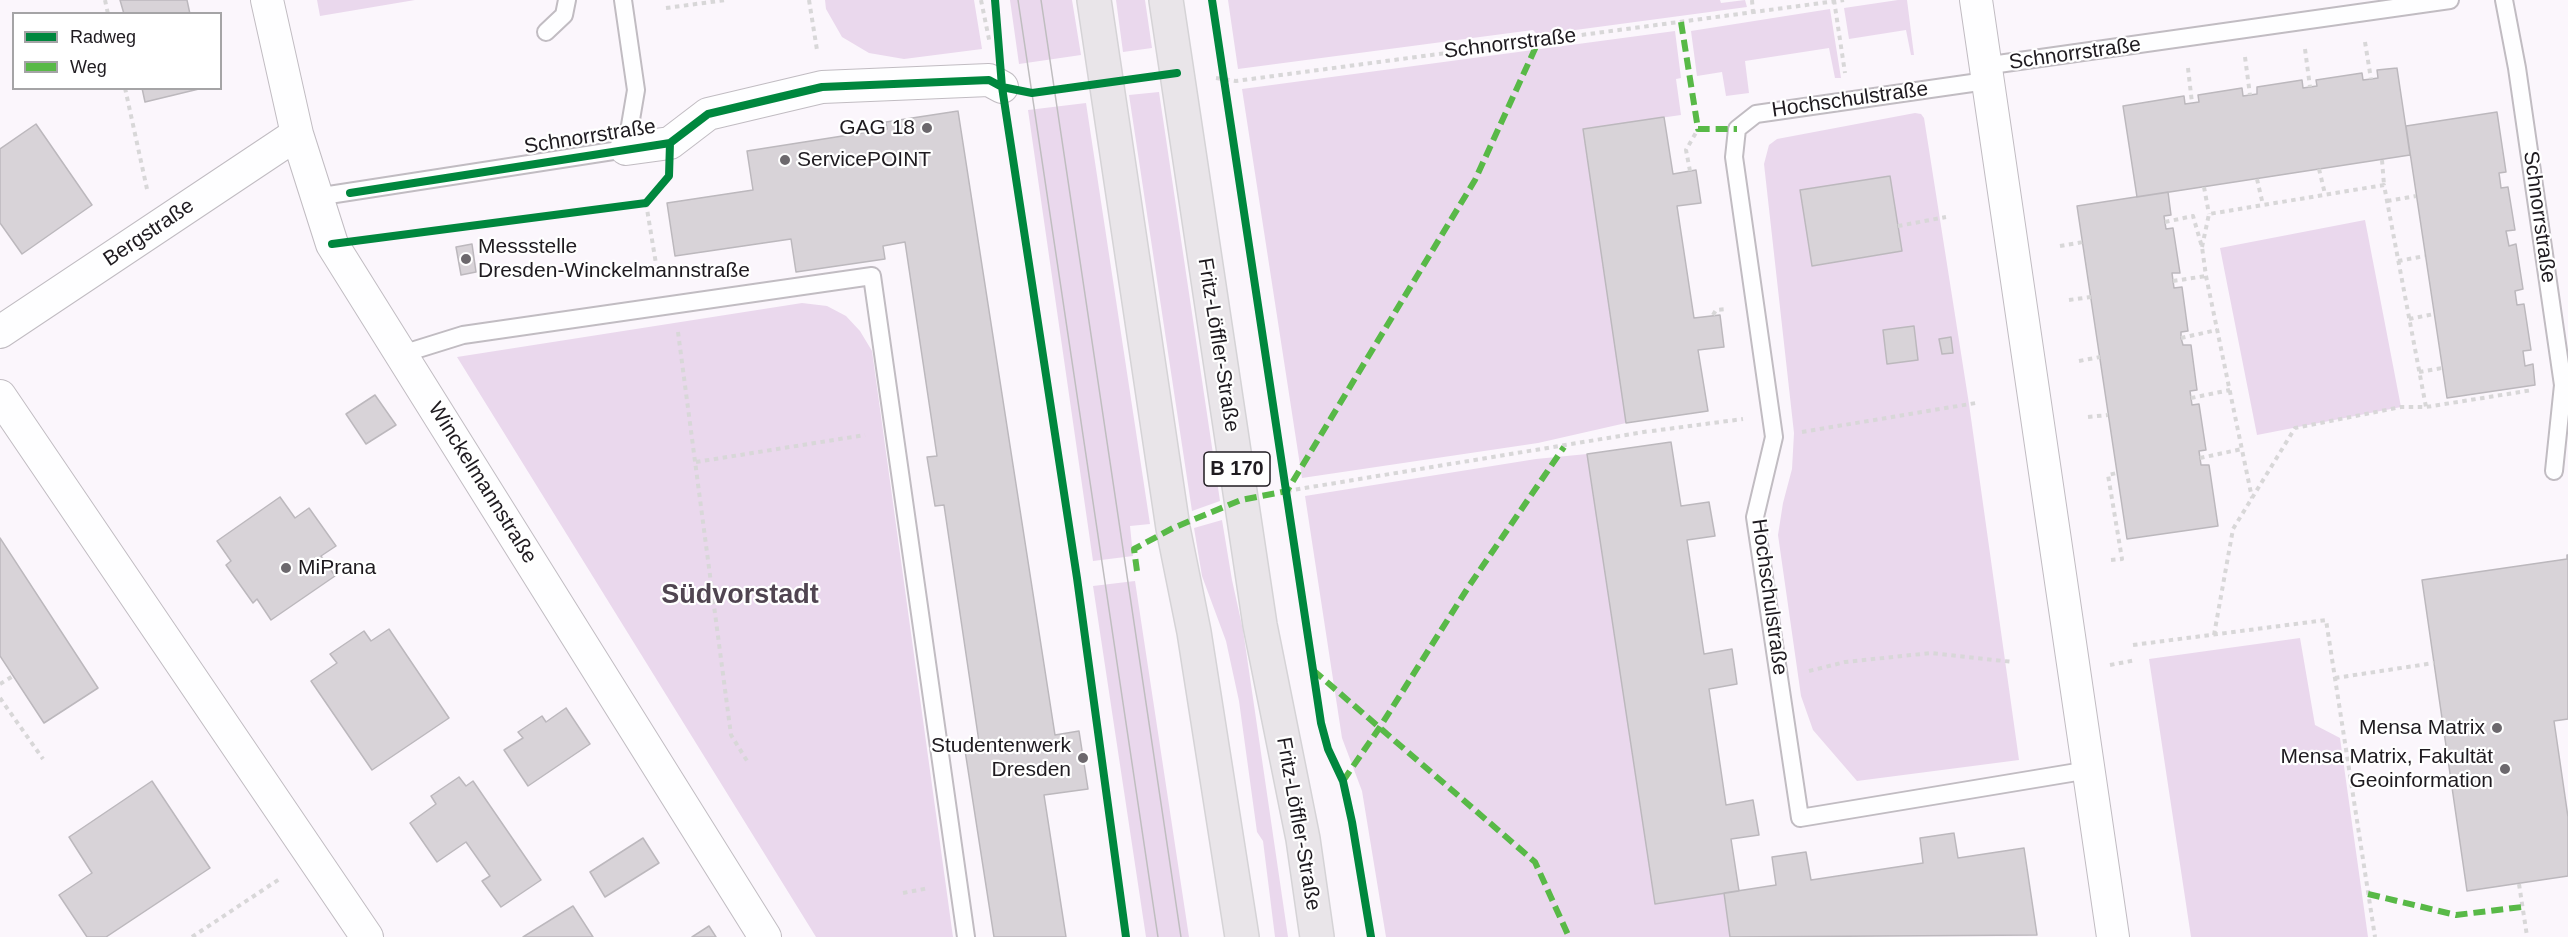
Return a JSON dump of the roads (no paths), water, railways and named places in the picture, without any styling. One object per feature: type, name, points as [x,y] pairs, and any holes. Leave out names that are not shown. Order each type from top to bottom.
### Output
[{"type":"main road","points":[[1094,0],[1173,528],[1194,632],[1242,937]]},
{"type":"main road","name":"Fritz-Löffler-Straße","points":[[1166,0],[1260,625],[1303,839],[1317,937]]},
{"type":"street","name":"Winckelmannstraße","points":[[267,0],[297,134],[332,244],[765,937]]},
{"type":"street","points":[[1976,0],[1985,74],[2113,937]]},
{"type":"street","name":"Schnorrstraße","points":[[626,148],[670,143],[708,114],[822,87],[989,80],[1002,87]]},
{"type":"street","name":"Bergstraße","points":[[0,332],[297,134]]},
{"type":"street","points":[[0,396],[367,937]]},
{"type":"lane","points":[[546,32],[564,15],[567,0]]},
{"type":"lane","points":[[623,0],[636,90],[626,148]]},
{"type":"lane","name":"Schnorrstraße","points":[[1985,74],[2185,39],[2450,0]]},
{"type":"lane","name":"Schnorrstraße","points":[[2504,0],[2518,79],[2563,385],[2554,471]]},
{"type":"lane","name":"Hochschulstraße","points":[[1985,74],[1849,100],[1756,114],[1737,129],[1734,157],[1774,437],[1755,517],[1781,677],[1800,818],[2089,770]]},
{"type":"lane","name":"Schnorrstraße","points":[[316,197],[626,148]]},
{"type":"lane","points":[[402,354],[462,335],[872,276],[966,937]]},
{"type":"tram line","points":[[1018,0],[1158,937]]},
{"type":"tram line","points":[[1041,0],[1181,937]]},
{"type":"place","name":"GAG 18","points":[[927,128]]},
{"type":"place","name":"ServicePOINT","points":[[785,160]]},
{"type":"place","name":"Messstelle Dresden-Winckelmannstraße","points":[[466,259]]},
{"type":"place","name":"MiPrana","points":[[286,568]]},
{"type":"place","name":"Mensa Matrix","points":[[2497,728]]},
{"type":"place","name":"Studentenwerk Dresden","points":[[1083,758]]},
{"type":"place","name":"Mensa Matrix, Fakultät Geoinformation","points":[[2505,769]]},
{"type":"district","name":"Südvorstadt","points":[[740,596]]}]
